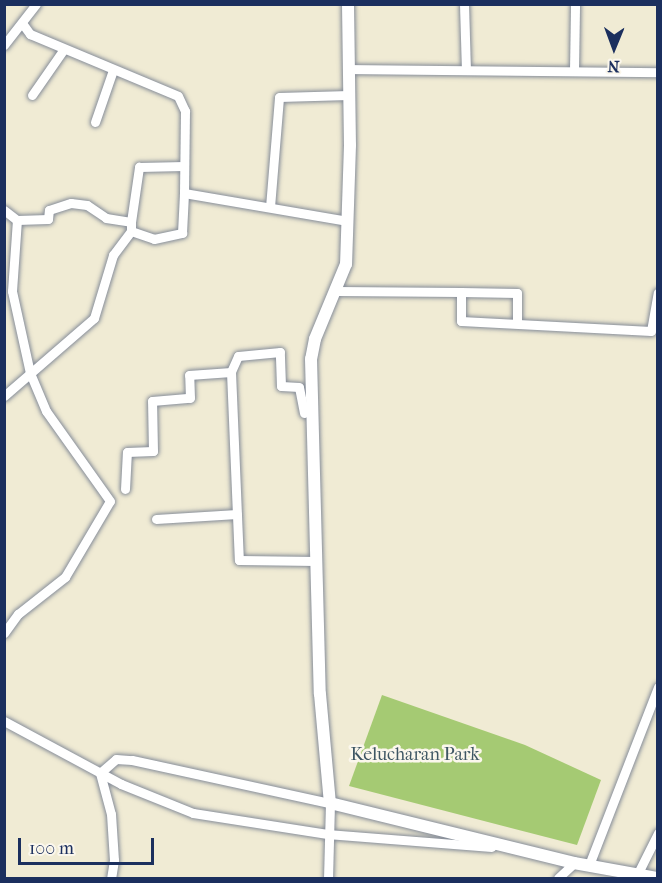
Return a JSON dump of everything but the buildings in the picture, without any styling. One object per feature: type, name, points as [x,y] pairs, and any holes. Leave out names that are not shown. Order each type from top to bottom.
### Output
[{"type":"street","points":[[4,45],[36,4]]},
{"type":"street","points":[[328,879],[327,834],[330,803],[320,694],[315,561],[312,359],[315,339],[346,264],[348,4]]},
{"type":"street","points":[[464,4],[466,70]]},
{"type":"street","points":[[574,71],[575,4]]},
{"type":"street","points":[[4,210],[17,220],[48,219],[49,210],[71,203],[87,206],[106,218],[131,226],[154,239],[182,233],[185,111],[178,96],[30,34],[22,23]]},
{"type":"street","points":[[32,94],[64,48]]},
{"type":"street","points":[[348,69],[657,72]]},
{"type":"street","points":[[94,122],[113,70]]},
{"type":"street","points":[[270,207],[279,98],[349,95]]},
{"type":"street","points":[[4,396],[94,318],[113,255],[131,226],[139,167],[184,166]]},
{"type":"street","points":[[184,193],[348,221]]},
{"type":"street","points":[[4,633],[18,614],[65,577],[110,501],[46,411],[30,373],[9,298],[12,291],[17,220]]},
{"type":"street","points":[[336,291],[517,293],[517,323]]},
{"type":"street","points":[[461,292],[461,321],[651,331],[657,292]]},
{"type":"street","points":[[304,413],[299,387],[281,386],[280,352],[238,356],[231,372],[239,560],[315,561]]},
{"type":"street","points":[[125,489],[127,452],[153,451],[152,400],[190,398],[189,375],[231,372]]},
{"type":"street","points":[[156,519],[237,514]]},
{"type":"street","points":[[590,865],[653,709],[657,687]]},
{"type":"street","points":[[4,721],[132,789],[192,813],[327,834],[519,849]]},
{"type":"street","points":[[100,773],[116,759],[132,760],[330,803],[574,863],[638,873],[657,879]]},
{"type":"street","points":[[100,773],[111,814],[114,860],[111,879]]},
{"type":"street","points":[[638,873],[657,833]]},
{"type":"street","points":[[558,879],[574,863]]},
{"type":"green space","name":"Kelucharan Park","points":[[382,695],[525,745],[601,780],[577,845],[349,786]]}]
